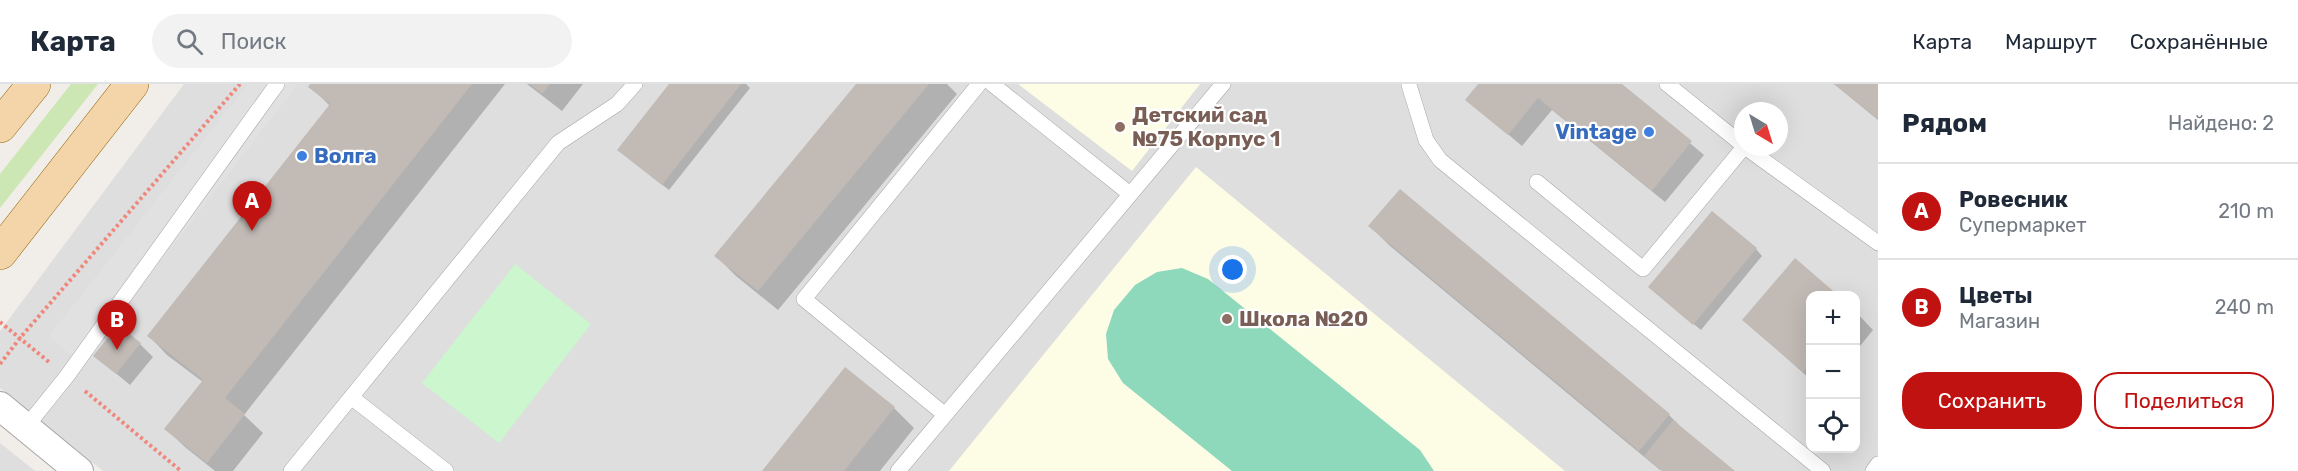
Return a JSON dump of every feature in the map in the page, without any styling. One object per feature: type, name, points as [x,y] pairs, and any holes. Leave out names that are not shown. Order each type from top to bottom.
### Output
[{"type":"main road","points":[[0,253],[132,84]]},
{"type":"street","points":[[0,406],[79,471]]},
{"type":"lane","points":[[26,427],[67,376],[277,84]]},
{"type":"lane","points":[[291,471],[558,144],[617,104],[635,84]]},
{"type":"lane","points":[[944,414],[804,299],[979,84]]},
{"type":"lane","points":[[992,84],[1130,194]]},
{"type":"lane","points":[[898,471],[1223,84]]},
{"type":"lane","points":[[1409,84],[1426,140],[1440,160],[1823,471]]},
{"type":"lane","points":[[1667,84],[1734,138]]},
{"type":"lane","points":[[1537,182],[1643,269],[1736,156]]},
{"type":"lane","points":[[1758,156],[1878,243]]},
{"type":"lane","points":[[351,397],[446,471]]},
{"type":"lane","points":[[1873,471],[1878,464]]},
{"type":"path","points":[[0,364],[240,84]]},
{"type":"path","points":[[0,322],[181,471]]},
{"type":"shaded area","points":[[184,84],[1878,84],[1878,471],[103,471],[0,388],[0,331]]},
{"type":"shaded area","points":[[248,84],[298,84],[81,364],[49,336]]},
{"type":"shaded area","name":"Детский сад №75 Корпус 1","points":[[1018,84],[1200,84],[1132,171]]},
{"type":"shaded area","name":"Школа №20","points":[[1196,167],[1565,471],[949,471]]},
{"type":"shaded area","points":[[0,443],[35,471],[0,471]]},
{"type":"green space","points":[[71,84],[98,84],[0,208],[0,174]]},
{"type":"green space","points":[[515,264],[591,324],[499,443],[422,383]]},
{"type":"green space","points":[[1182,268],[1208,279],[1420,450],[1434,471],[1232,471],[1123,383],[1108,359],[1106,334],[1114,310],[1135,285],[1157,272]]},
{"type":"building","points":[[310,84],[472,84],[225,398],[245,414],[207,463],[164,429],[203,380],[147,336],[330,104],[308,87]]},
{"type":"building","points":[[530,84],[550,84],[542,94]]},
{"type":"building","points":[[669,84],[741,84],[662,185],[617,150]]},
{"type":"building","points":[[856,84],[929,84],[758,291],[714,256]]},
{"type":"building","points":[[1478,84],[1622,84],[1692,141],[1652,191],[1538,98],[1508,135],[1465,100]]},
{"type":"building","points":[[1834,84],[1878,84],[1878,119]]},
{"type":"building","points":[[1400,189],[1670,414],[1639,451],[1368,226]]},
{"type":"building","points":[[1712,211],[1757,248],[1693,325],[1648,287]]},
{"type":"building","points":[[1795,258],[1833,291],[1806,291],[1806,368],[1803,372],[1742,320]]},
{"type":"building","points":[[118,325],[141,343],[116,374],[93,356]]},
{"type":"building","points":[[845,367],[895,407],[844,471],[762,471]]},
{"type":"building","points":[[1673,420],[1735,471],[1662,471],[1644,456]]},
{"type":"place","name":"Детский сад №75 Корпус 1","points":[[1120,127]]},
{"type":"place","name":"Vintage","points":[[1649,132]]},
{"type":"place","name":"Волга","points":[[302,156]]},
{"type":"place","name":"Ровесник","points":[[252,231]]},
{"type":"place","name":"Школа №20","points":[[1227,319]]},
{"type":"place","name":"Цветы","points":[[117,350]]}]
